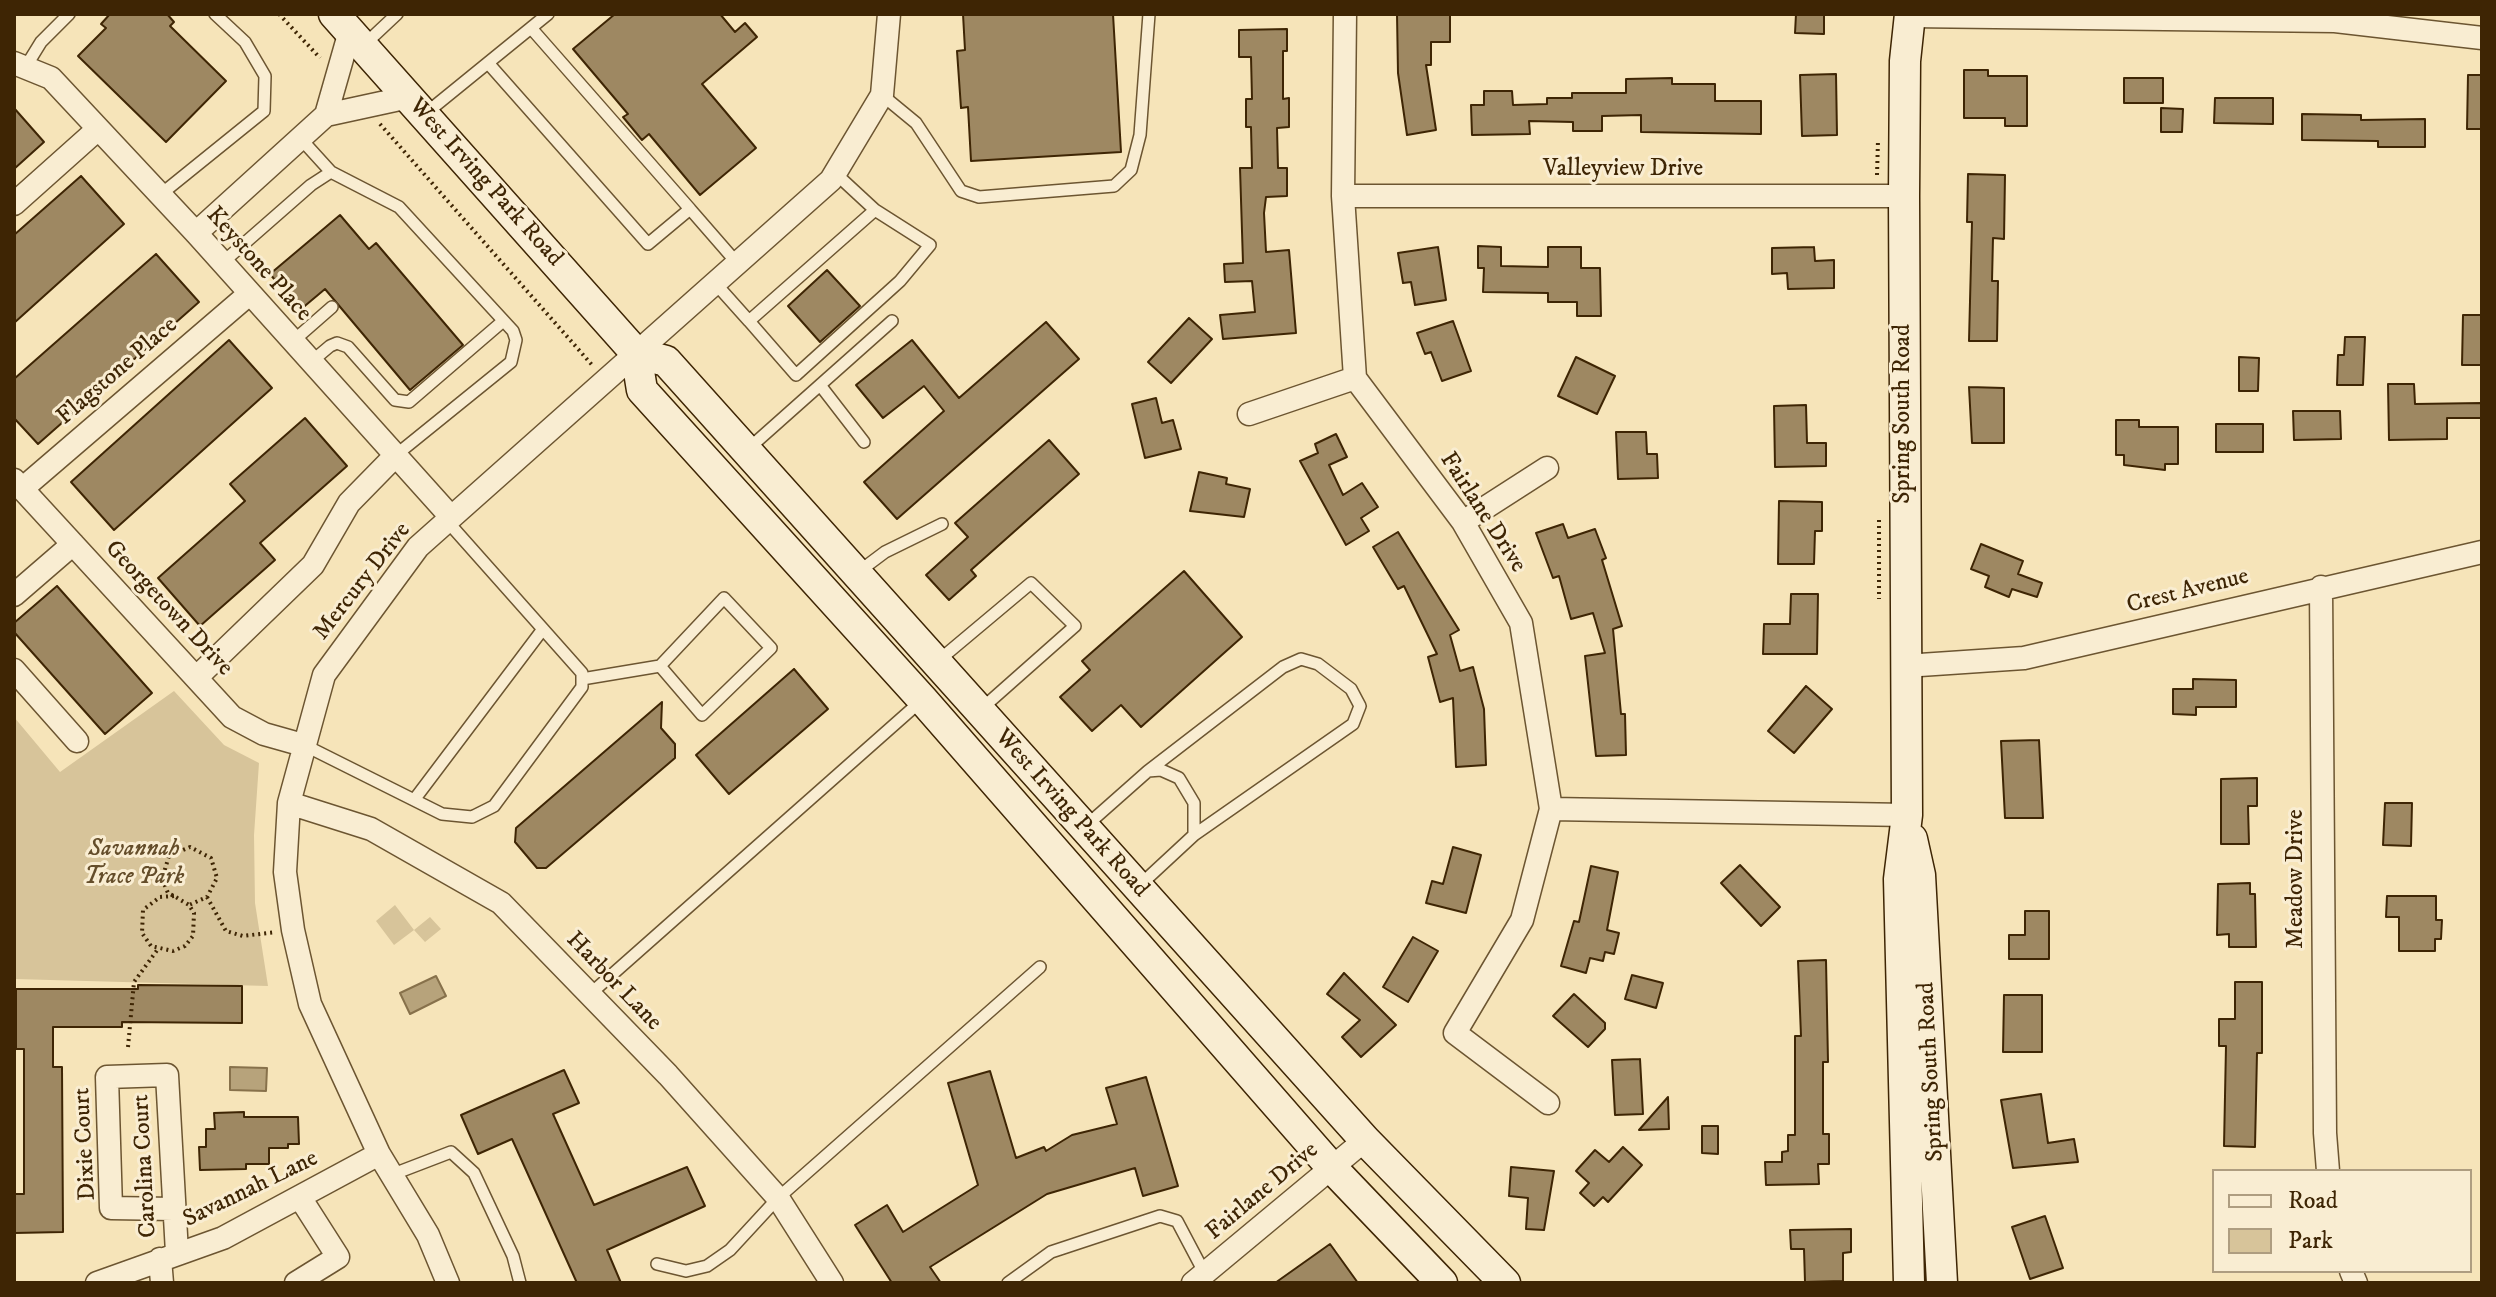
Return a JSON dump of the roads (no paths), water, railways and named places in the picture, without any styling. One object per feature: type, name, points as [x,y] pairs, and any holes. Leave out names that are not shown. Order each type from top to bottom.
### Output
[{"type":"main road","name":"Spring South Road","points":[[1909,1283],[1899,879],[1907,815],[1904,196],[1905,61],[1910,15]]},
{"type":"main road","name":"West Irving Park Road","points":[[349,30],[636,353],[642,390],[923,700],[1332,1168],[1442,1283]]},
{"type":"main road","name":"West Irving Park Road","points":[[636,353],[666,361],[1365,1140],[1505,1283]]},
{"type":"main road","name":"Spring South Road","points":[[1907,815],[1920,875],[1942,1283]]},
{"type":"street","name":"Mercury Drive","points":[[448,1283],[428,1235],[379,1154],[310,1004],[293,930],[285,872],[289,803],[324,675],[418,547],[835,173],[882,95],[889,14]]},
{"type":"street","points":[[1249,414],[1355,378],[1343,196],[1345,14]]},
{"type":"street","points":[[1910,15],[2335,21],[2482,38]]},
{"type":"street","points":[[196,233],[326,115],[349,30]]},
{"type":"street","name":"Keystone Place","points":[[19,65],[51,78],[196,233],[248,295],[396,455],[449,519]]},
{"type":"street","points":[[326,115],[417,106]]},
{"type":"street","points":[[14,204],[98,129]]},
{"type":"street","name":"Valleyview Drive","points":[[1343,196],[1904,196]]},
{"type":"street","name":"Flagstone Place","points":[[18,485],[248,295]]},
{"type":"street","name":"Fairlane Drive","points":[[1355,378],[1463,522],[1521,623],[1551,809],[1522,920],[1455,1033],[1548,1103]]},
{"type":"street","points":[[197,677],[313,565],[349,503],[396,455]]},
{"type":"street","points":[[1463,522],[1547,468]]},
{"type":"street","name":"Georgetown Drive","points":[[18,485],[232,717],[264,734],[303,745]]},
{"type":"street","points":[[14,595],[73,544]]},
{"type":"street","name":"Crest Avenue","points":[[1905,666],[2024,658],[2482,552]]},
{"type":"street","name":"Meadow Drive","points":[[2321,587],[2328,1169]]},
{"type":"street","points":[[14,670],[77,741]]},
{"type":"street","name":"Harbor Lane","points":[[289,803],[371,829],[501,903],[668,1075],[778,1198],[832,1283]]},
{"type":"street","points":[[1551,809],[1907,815]]},
{"type":"street","name":"Dixie Court","points":[[167,1075],[107,1077],[111,1208],[173,1209]]},
{"type":"street","name":"Carolina Court","points":[[162,1283],[173,1209],[167,1075]]},
{"type":"street","name":"Fairlane Drive","points":[[1199,1278],[1365,1140]]},
{"type":"street","name":"Savannah Lane","points":[[97,1283],[223,1238],[301,1199],[379,1154]]},
{"type":"street","points":[[296,1283],[338,1257],[301,1199]]},
{"type":"lane","points":[[19,65],[69,14]]},
{"type":"lane","points":[[160,195],[264,111],[265,76],[245,42],[215,14]]},
{"type":"lane","points":[[349,30],[397,14]]},
{"type":"lane","points":[[882,95],[916,123],[961,191],[979,197],[1114,186],[1131,170],[1140,135],[1149,14]]},
{"type":"lane","points":[[417,106],[488,63],[545,15]]},
{"type":"lane","points":[[531,28],[737,263]]},
{"type":"lane","points":[[488,63],[648,244],[690,209]]},
{"type":"lane","points":[[301,139],[331,172],[399,207],[516,340],[511,362],[396,455]]},
{"type":"lane","points":[[222,264],[311,185],[331,172]]},
{"type":"lane","points":[[715,283],[796,375],[900,281],[930,245],[875,210],[835,173]]},
{"type":"lane","points":[[749,321],[875,210]]},
{"type":"lane","points":[[292,342],[332,307]]},
{"type":"lane","points":[[746,450],[892,321]]},
{"type":"lane","points":[[311,362],[337,343],[348,347],[395,400],[409,402],[502,322]]},
{"type":"lane","points":[[820,385],[864,442]]},
{"type":"lane","points":[[303,745],[442,814],[472,817],[494,806],[582,687],[582,673],[449,519]]},
{"type":"lane","points":[[856,573],[885,552],[942,524]]},
{"type":"lane","points":[[936,663],[1031,583],[1075,626],[979,711]]},
{"type":"lane","points":[[582,679],[660,666],[724,598],[771,648],[702,715],[660,666]]},
{"type":"lane","points":[[414,800],[543,629]]},
{"type":"lane","points":[[1084,829],[1148,771],[1283,667],[1301,659],[1318,664],[1351,689],[1360,706],[1353,724],[1194,835],[1137,888]]},
{"type":"lane","points":[[589,995],[923,700]]},
{"type":"lane","points":[[1148,771],[1161,770],[1179,778],[1194,803],[1194,835]]},
{"type":"lane","points":[[657,1264],[686,1271],[707,1266],[730,1250],[778,1198],[1040,967]]},
{"type":"lane","points":[[391,1175],[451,1152],[474,1173],[513,1256],[520,1283]]},
{"type":"lane","points":[[1008,1283],[1051,1252],[1160,1216],[1177,1221],[1199,1278]]},
{"type":"park label","name":"Savannah Trace Park","points":[[134,864]]}]
